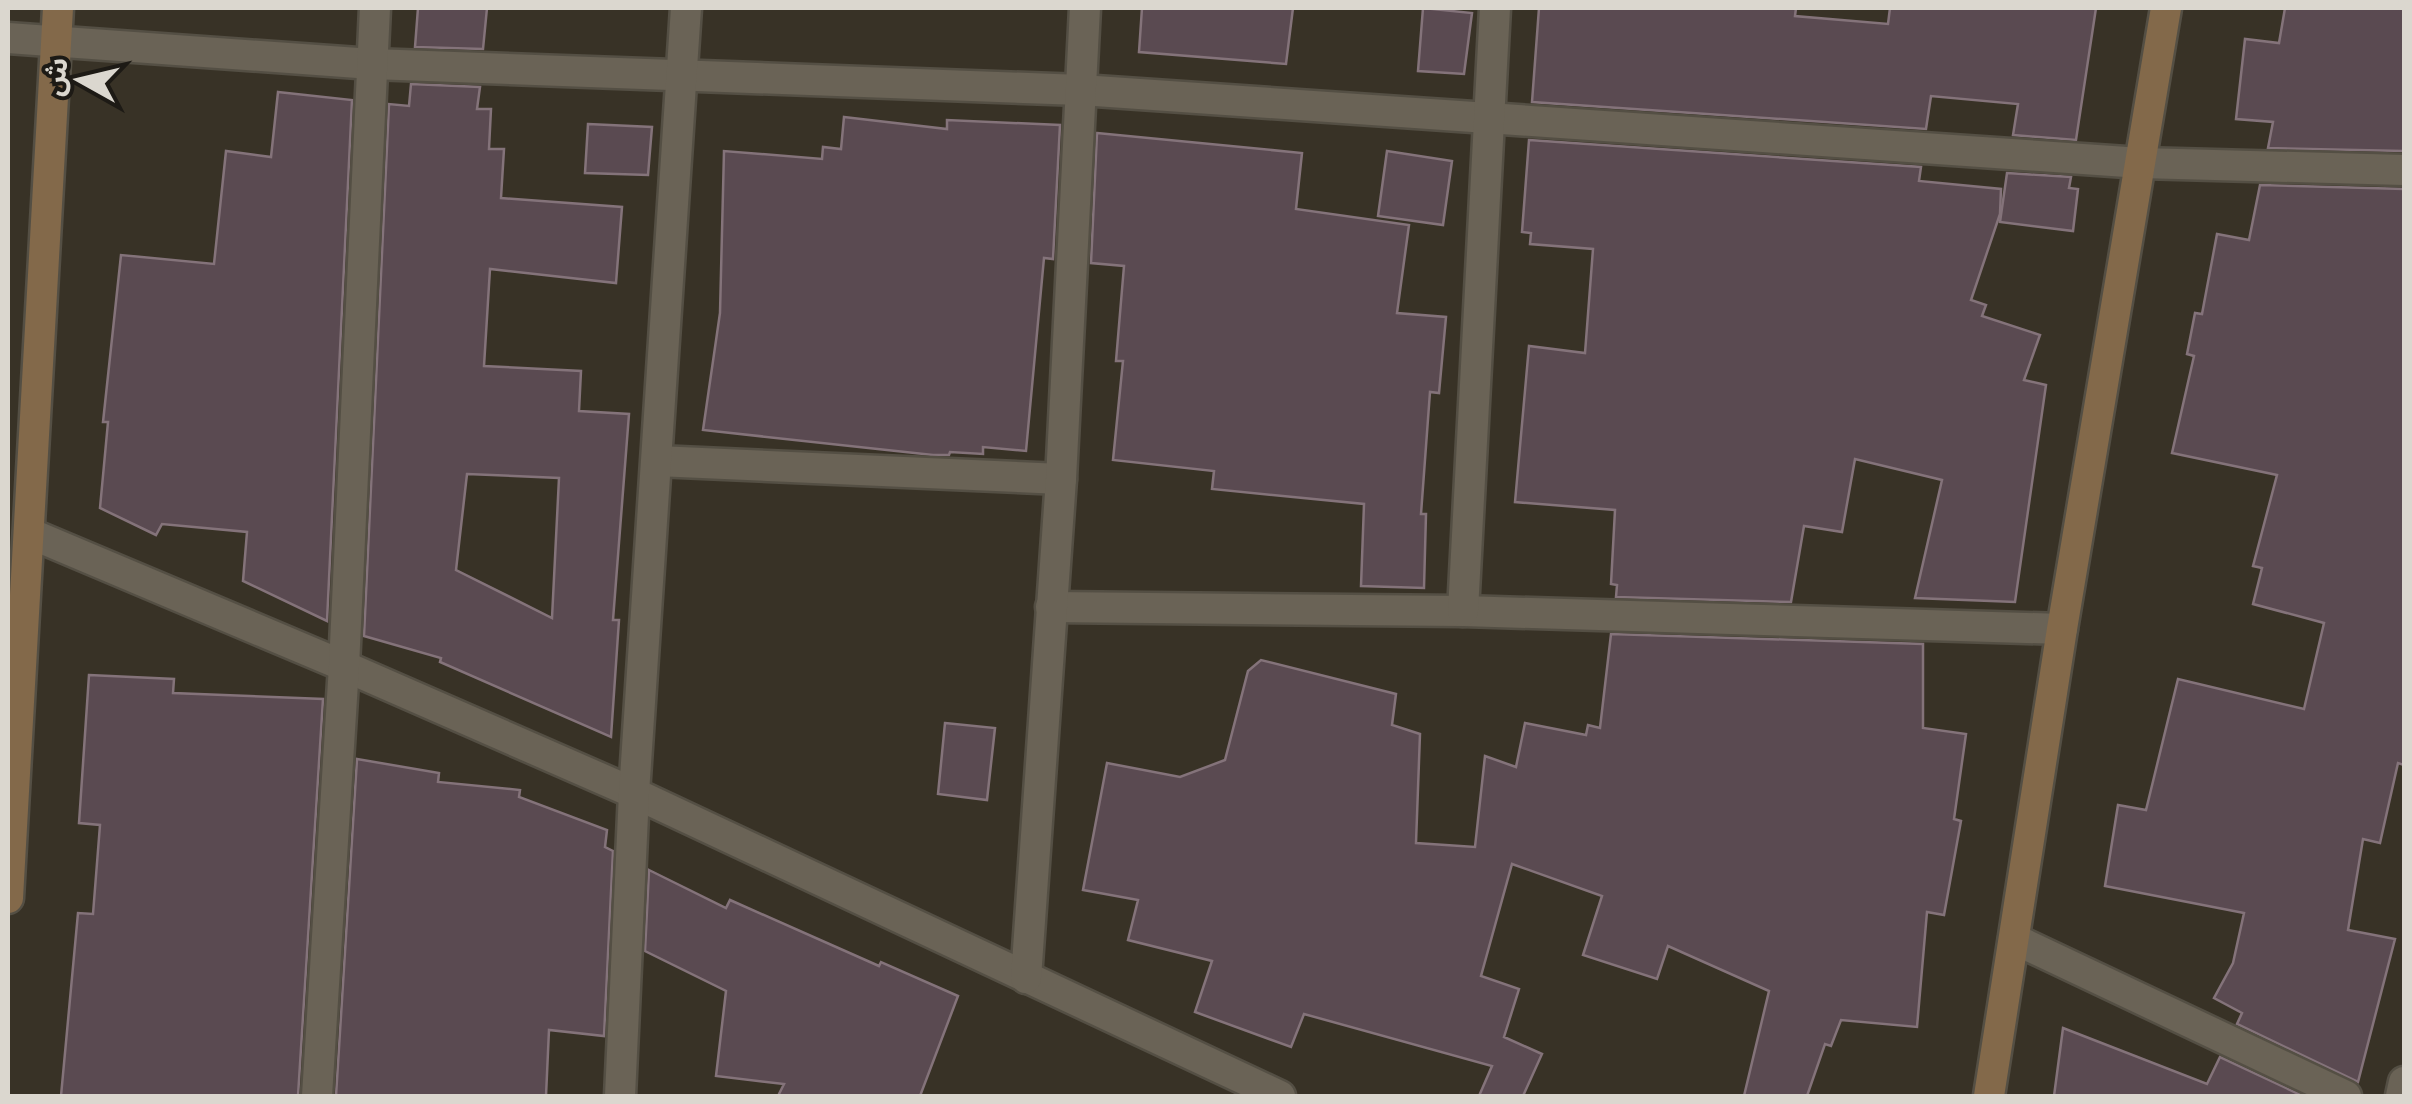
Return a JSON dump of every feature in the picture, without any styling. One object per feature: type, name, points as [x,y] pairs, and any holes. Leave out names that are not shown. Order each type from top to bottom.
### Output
[{"type":"street","points":[[8,898],[15,631],[29,534],[58,8]]},
{"type":"street","points":[[317,1096],[344,666],[375,8]]},
{"type":"street","points":[[620,1096],[634,794],[686,8]]},
{"type":"street","points":[[1026,978],[1061,479],[1084,8]]},
{"type":"street","points":[[1463,611],[1494,8]]},
{"type":"street","points":[[1989,1096],[2166,8]]},
{"type":"street","points":[[8,38],[372,64],[1081,90],[2141,164],[2404,170]]},
{"type":"street","points":[[658,461],[1061,479]]},
{"type":"street","points":[[29,534],[344,666],[634,794],[1280,1096]]},
{"type":"street","points":[[1051,608],[1463,611],[2062,630]]},
{"type":"street","points":[[2014,939],[2346,1096]]},
{"type":"street","points":[[2401,1096],[2404,1082]]},
{"type":"building","points":[[418,8],[487,8],[483,49],[415,47]]},
{"type":"building","points":[[1142,8],[1293,8],[1286,64],[1139,52]]},
{"type":"building","points":[[1423,8],[1472,13],[1464,74],[1418,71]]},
{"type":"building","points":[[1539,8],[1796,8],[1795,16],[1888,24],[1890,8],[2096,8],[2076,140],[2013,135],[2018,104],[1931,96],[1926,129],[1532,102]]},
{"type":"building","points":[[2285,8],[2404,8],[2404,151],[2268,148],[2273,122],[2236,119],[2245,39],[2279,43]]},
{"type":"building","points":[[411,84],[480,87],[477,109],[491,109],[489,149],[504,149],[501,198],[622,207],[616,283],[490,269],[484,366],[581,371],[579,411],[629,414],[613,620],[619,620],[611,737],[440,662],[441,658],[364,636],[389,104],[409,106]],"holes":[[[467,474],[559,478],[552,618],[456,570]]]},
{"type":"building","points":[[278,92],[352,100],[327,621],[243,581],[247,532],[162,524],[156,535],[100,508],[108,422],[103,422],[121,255],[214,264],[226,151],[271,157]]},
{"type":"building","points":[[844,117],[947,129],[947,120],[1060,125],[1053,259],[1044,258],[1026,451],[983,447],[983,454],[933,455],[703,430],[720,313],[724,151],[822,159],[823,147],[841,149]]},
{"type":"building","points":[[588,124],[652,127],[648,175],[585,173]]},
{"type":"building","points":[[1097,133],[1302,153],[1296,209],[1409,225],[1397,313],[1446,317],[1439,393],[1430,392],[1421,514],[1426,514],[1424,588],[1361,586],[1364,504],[1212,489],[1214,471],[1113,460],[1123,361],[1116,361],[1124,266],[1091,263]]},
{"type":"building","points":[[1529,140],[1921,167],[1919,181],[2001,189],[2000,214],[1971,300],[1986,305],[1982,316],[2040,335],[2024,380],[2046,385],[2015,602],[1915,598],[1942,480],[1855,459],[1842,532],[1804,526],[1791,602],[1616,597],[1617,585],[1611,584],[1615,510],[1515,502],[1529,346],[1585,353],[1593,249],[1530,244],[1531,233],[1522,232]]},
{"type":"building","points":[[1387,151],[1452,161],[1443,225],[1378,216]]},
{"type":"building","points":[[2007,173],[2071,177],[2069,188],[2078,189],[2073,231],[2000,222]]},
{"type":"building","points":[[2260,185],[2404,189],[2404,765],[2398,763],[2380,843],[2363,839],[2348,930],[2395,939],[2358,1082],[2237,1024],[2242,1013],[2214,998],[2233,963],[2244,913],[2105,886],[2118,805],[2146,810],[2178,679],[2304,709],[2324,623],[2253,604],[2262,568],[2253,566],[2277,475],[2172,453],[2194,356],[2187,354],[2195,313],[2202,314],[2217,234],[2249,240]]},
{"type":"building","points":[[1611,634],[1923,644],[1923,728],[1966,734],[1954,819],[1961,821],[1944,915],[1927,912],[1917,1027],[1841,1020],[1831,1046],[1825,1044],[1807,1096],[1744,1096],[1769,991],[1668,946],[1657,979],[1583,955],[1602,896],[1512,864],[1481,976],[1519,989],[1504,1037],[1542,1054],[1523,1096],[1479,1096],[1492,1066],[1304,1014],[1291,1047],[1195,1012],[1212,961],[1128,940],[1138,900],[1083,890],[1107,763],[1180,777],[1225,760],[1248,671],[1261,660],[1396,694],[1392,725],[1420,734],[1416,843],[1475,847],[1485,756],[1516,767],[1525,723],[1586,735],[1588,725],[1600,728]]},
{"type":"building","points":[[89,675],[174,679],[173,693],[323,699],[298,1096],[61,1096],[78,913],[93,914],[100,825],[79,823]]},
{"type":"building","points":[[945,723],[995,728],[987,800],[938,794]]},
{"type":"building","points":[[357,759],[439,773],[438,782],[520,790],[519,797],[607,830],[605,847],[613,851],[604,1036],[549,1030],[546,1096],[336,1096]]},
{"type":"building","points":[[649,870],[726,908],[730,900],[879,966],[881,962],[958,996],[920,1096],[778,1096],[784,1084],[716,1076],[726,991],[645,951]]},
{"type":"building","points":[[2063,1028],[2207,1084],[2220,1057],[2303,1096],[2054,1096]]}]
